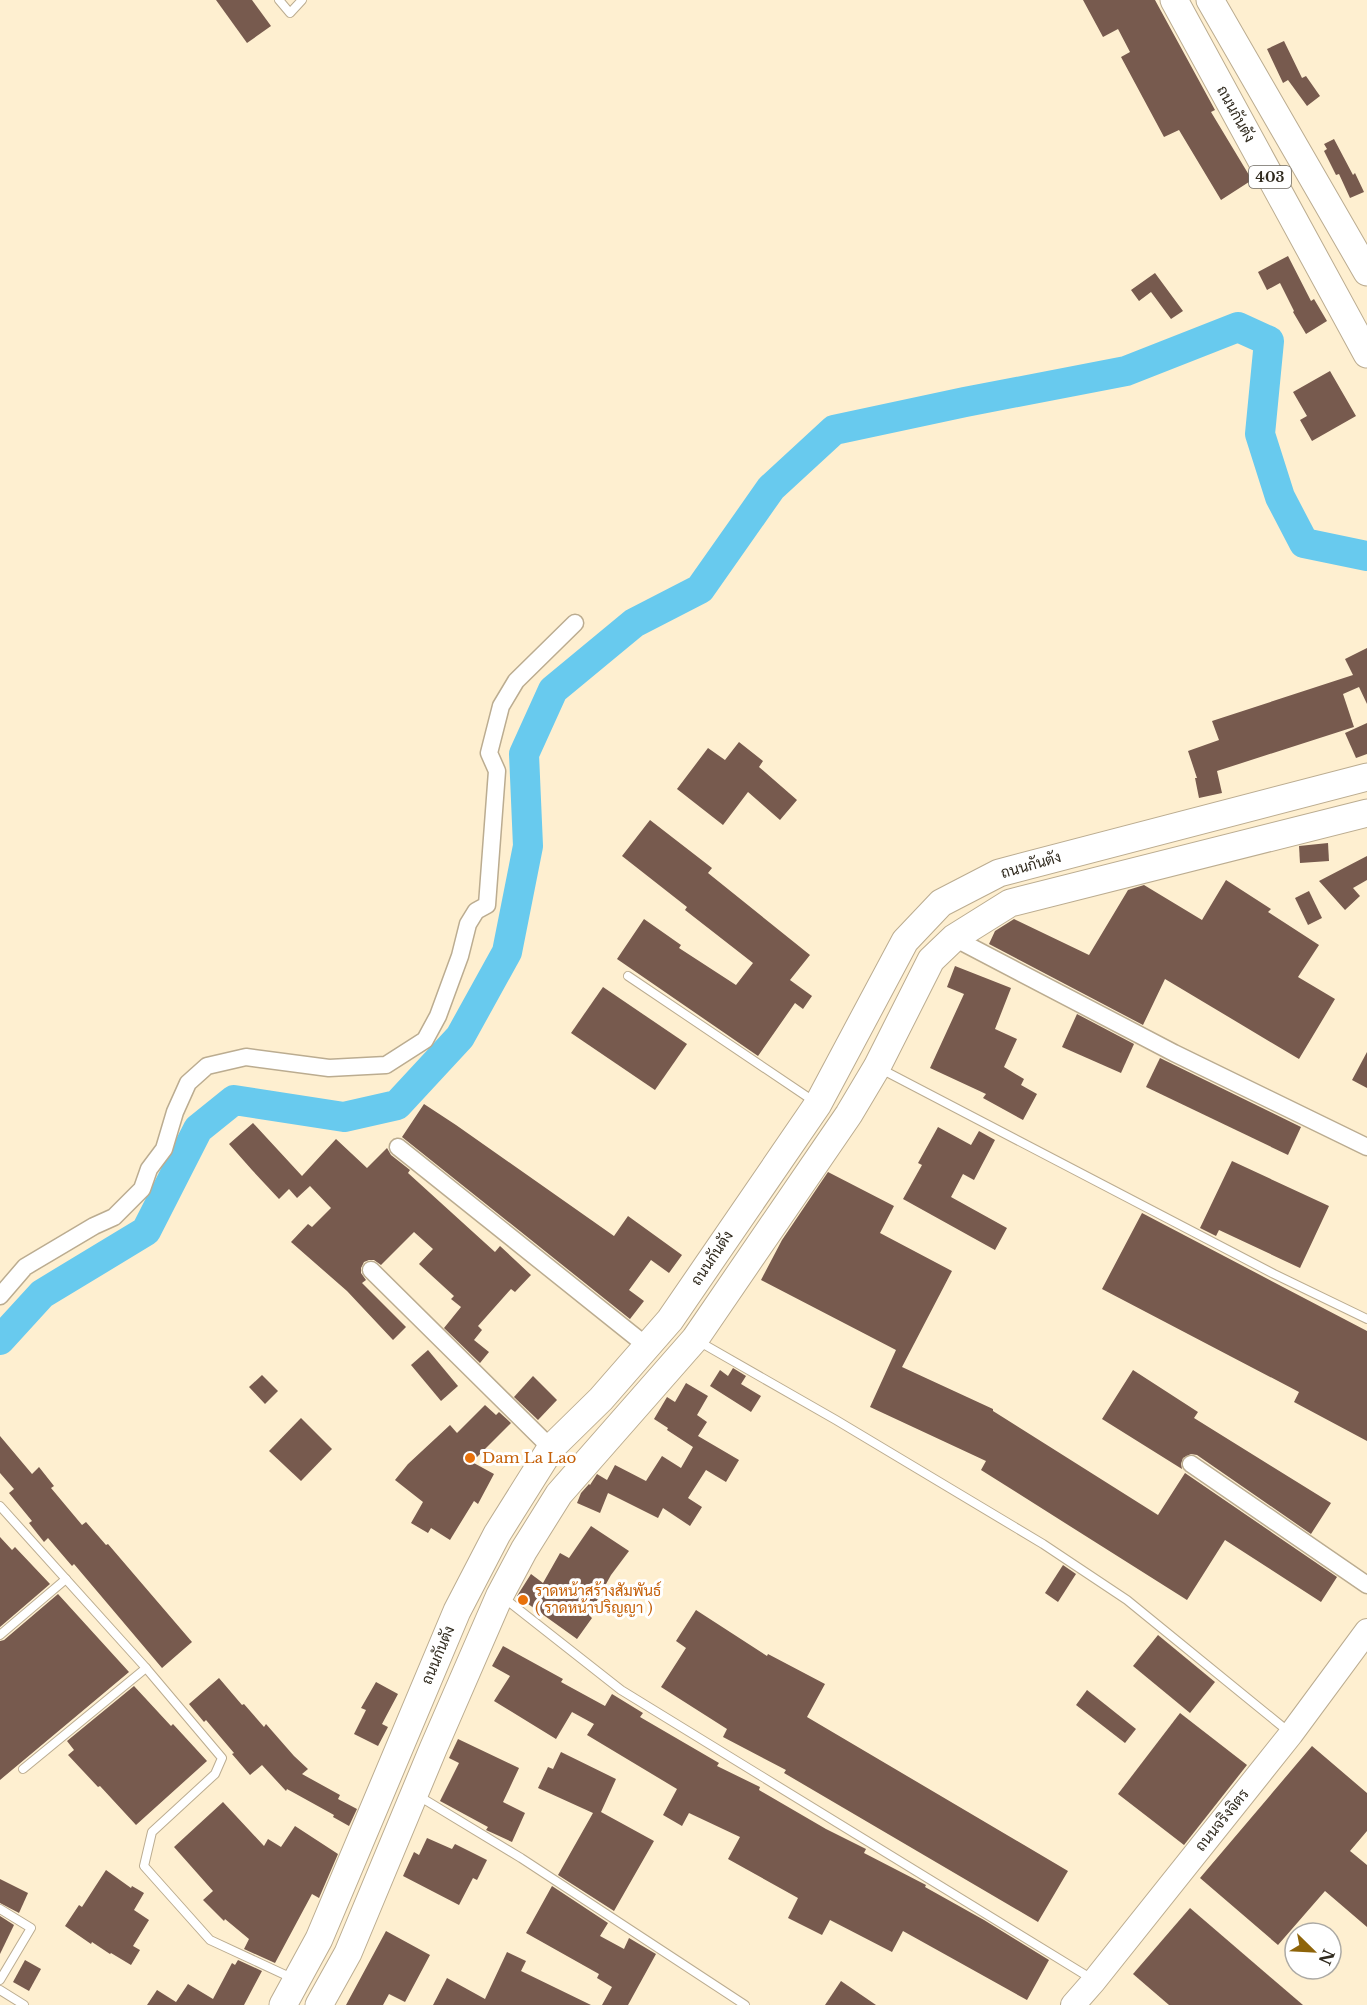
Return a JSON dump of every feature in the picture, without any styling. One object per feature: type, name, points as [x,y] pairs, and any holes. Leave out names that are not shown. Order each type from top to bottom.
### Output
[{"type":"main road","name":"ถนนกันตัง","points":[[1174,0],[1367,354]]},
{"type":"main road","name":"403","points":[[1211,1],[1367,272]]},
{"type":"main road","name":"ถนนกันตัง","points":[[283,2005],[319,1939],[457,1611],[497,1534],[551,1448],[648,1347],[670,1320],[818,1104],[905,941],[941,903],[999,873],[1367,777]]},
{"type":"main road","name":"ถนนกันตัง","points":[[319,2005],[348,1953],[487,1624],[524,1550],[559,1494],[695,1339],[849,1114],[877,1067],[931,960],[954,938],[1010,903],[1367,813]]},
{"type":"main road","points":[[968,890],[983,920]]},
{"type":"main road","points":[[786,1150],[813,1167]]},
{"type":"main road","points":[[619,1378],[642,1400]]},
{"type":"main road","points":[[457,1611],[487,1624]]},
{"type":"main road","points":[[339,1892],[368,1905]]},
{"type":"street","points":[[0,1296],[25,1267],[94,1226],[114,1217],[142,1190],[149,1169],[164,1149],[175,1112],[188,1083],[207,1066],[246,1057],[329,1068],[386,1065],[425,1040],[438,1017],[460,956],[468,924],[476,911],[487,905],[497,771],[489,753],[501,706],[516,681],[575,623]]},
{"type":"street","points":[[954,938],[1174,1053],[1367,1147]]},
{"type":"street","points":[[398,1147],[648,1347]]},
{"type":"street","points":[[371,1270],[551,1448]]},
{"type":"street","points":[[1191,1464],[1367,1585]]},
{"type":"street","name":"ถนนจริงจิตร","points":[[1072,2005],[1094,1981],[1291,1734],[1367,1631]]},
{"type":"lane","points":[[279,0],[290,13],[302,0]]},
{"type":"lane","points":[[627,976],[818,1104]]},
{"type":"lane","points":[[877,1067],[1274,1274],[1367,1319]]},
{"type":"lane","points":[[695,1339],[1044,1544],[1127,1600],[1291,1734]]},
{"type":"lane","points":[[0,1506],[146,1668],[222,1758],[215,1774],[152,1832],[144,1866],[210,1940],[297,1980]]},
{"type":"lane","points":[[0,1635],[66,1579]]},
{"type":"lane","points":[[500,1595],[621,1690],[1094,1981]]},
{"type":"lane","points":[[22,1769],[146,1668]]},
{"type":"lane","points":[[416,1794],[521,1858],[745,2005]]},
{"type":"lane","points":[[0,1909],[31,1928],[0,1980]]},
{"type":"lane","points":[[2,1994],[24,2005]]},
{"type":"building","points":[[216,0],[252,0],[271,26],[247,43]]},
{"type":"building","points":[[1083,0],[1155,0],[1215,110],[1211,112],[1252,180],[1221,200],[1179,130],[1164,137],[1121,57],[1130,52],[1118,29],[1103,37]]},
{"type":"building","points":[[1284,41],[1302,78],[1306,76],[1320,96],[1307,106],[1288,80],[1283,83],[1267,49]]},
{"type":"building","points":[[1334,139],[1364,192],[1350,198],[1339,174],[1336,175],[1324,151],[1327,149],[1324,144]]},
{"type":"building","points":[[1288,256],[1311,301],[1314,299],[1327,321],[1306,334],[1280,283],[1267,290],[1258,272]]},
{"type":"building","points":[[1155,273],[1183,311],[1171,319],[1151,292],[1139,301],[1131,290]]},
{"type":"building","points":[[1330,371],[1356,416],[1312,441],[1300,420],[1307,416],[1293,392]]},
{"type":"building","points":[[1367,648],[1367,704],[1359,687],[1343,694],[1354,727],[1217,771],[1222,793],[1199,798],[1195,778],[1197,778],[1188,751],[1219,740],[1212,721],[1353,675],[1345,659]]},
{"type":"building","points":[[1367,723],[1367,754],[1356,758],[1345,733]]},
{"type":"building","points":[[739,742],[763,761],[759,767],[797,800],[780,820],[748,792],[723,825],[677,789],[708,748],[725,760]]},
{"type":"building","points":[[650,820],[712,868],[708,873],[810,955],[790,980],[812,996],[803,1009],[795,1003],[758,1056],[617,959],[644,919],[681,945],[679,948],[736,985],[753,963],[685,910],[687,907],[622,856]]},
{"type":"building","points":[[1328,843],[1329,861],[1300,863],[1299,846]]},
{"type":"building","points":[[1367,856],[1367,880],[1353,888],[1360,896],[1345,910],[1319,881]]},
{"type":"building","points":[[1226,880],[1271,909],[1268,912],[1319,945],[1298,977],[1335,999],[1299,1059],[1165,979],[1143,1025],[989,944],[995,931],[1014,919],[1089,955],[1128,890],[1144,885],[1202,920]]},
{"type":"building","points":[[1309,891],[1322,918],[1308,925],[1295,898]]},
{"type":"building","points":[[955,966],[1011,988],[995,1029],[1017,1039],[1004,1067],[1024,1079],[1021,1085],[1037,1094],[1023,1120],[983,1098],[986,1094],[930,1068],[964,994],[947,987]]},
{"type":"building","points":[[603,987],[687,1044],[655,1090],[571,1033]]},
{"type":"building","points":[[1077,1014],[1134,1044],[1121,1073],[1062,1047]]},
{"type":"building","points":[[1367,1052],[1367,1088],[1352,1080]]},
{"type":"building","points":[[1160,1058],[1301,1127],[1288,1155],[1146,1087]]},
{"type":"building","points":[[424,1104],[614,1236],[628,1216],[682,1255],[669,1273],[651,1260],[629,1290],[644,1301],[630,1319],[402,1137]]},
{"type":"building","points":[[253,1123],[302,1176],[336,1139],[367,1168],[387,1148],[391,1155],[410,1170],[408,1173],[495,1252],[500,1246],[531,1275],[515,1292],[511,1289],[478,1326],[482,1330],[474,1340],[489,1352],[480,1363],[444,1328],[461,1307],[451,1299],[454,1296],[419,1264],[433,1249],[414,1232],[381,1265],[374,1260],[369,1260],[364,1262],[361,1268],[361,1273],[366,1280],[362,1283],[406,1327],[393,1340],[347,1291],[291,1242],[308,1224],[312,1227],[331,1208],[310,1186],[297,1198],[289,1189],[279,1199],[252,1170],[229,1144]]},
{"type":"building","points":[[938,1127],[971,1145],[979,1131],[995,1140],[974,1180],[963,1174],[951,1197],[1007,1228],[995,1250],[903,1199],[922,1165],[918,1163]]},
{"type":"building","points":[[1232,1161],[1329,1206],[1300,1268],[1219,1230],[1216,1236],[1200,1228]]},
{"type":"building","points":[[828,1172],[894,1206],[880,1233],[952,1271],[902,1367],[993,1409],[1158,1515],[1185,1473],[1337,1577],[1321,1602],[1225,1540],[1187,1600],[981,1470],[986,1461],[870,1407],[896,1350],[761,1280],[782,1240]]},
{"type":"building","points":[[1142,1213],[1367,1331],[1367,1441],[1294,1402],[1299,1392],[1102,1289]]},
{"type":"building","points":[[428,1350],[458,1386],[441,1401],[411,1365]]},
{"type":"building","points":[[733,1368],[746,1376],[741,1384],[761,1396],[751,1412],[710,1386],[720,1370],[728,1376]]},
{"type":"building","points":[[1133,1370],[1198,1412],[1194,1418],[1331,1503],[1311,1534],[1197,1455],[1191,1454],[1183,1458],[1182,1469],[1102,1419]]},
{"type":"building","points":[[262,1375],[278,1391],[265,1404],[249,1387]]},
{"type":"building","points":[[533,1376],[557,1400],[538,1420],[514,1397]]},
{"type":"building","points":[[686,1383],[708,1396],[697,1415],[707,1422],[698,1436],[739,1460],[726,1482],[706,1470],[688,1498],[702,1507],[690,1526],[663,1508],[658,1518],[608,1493],[600,1513],[577,1503],[581,1493],[597,1474],[607,1480],[615,1465],[646,1481],[662,1456],[681,1468],[693,1447],[654,1419],[667,1397],[675,1402]]},
{"type":"building","points":[[485,1405],[496,1415],[499,1412],[511,1423],[472,1462],[494,1474],[478,1504],[474,1501],[450,1540],[431,1528],[428,1533],[411,1523],[423,1502],[395,1480],[408,1464],[450,1425],[457,1433]]},
{"type":"building","points":[[301,1418],[332,1449],[301,1481],[269,1451]]},
{"type":"building","points":[[0,1436],[32,1474],[39,1467],[54,1486],[51,1488],[82,1525],[86,1522],[106,1545],[108,1544],[192,1642],[162,1668],[74,1564],[72,1566],[48,1538],[44,1542],[29,1523],[32,1521],[9,1493],[14,1489],[0,1473]]},
{"type":"building","points":[[591,1526],[629,1551],[611,1575],[589,1615],[592,1618],[577,1639],[517,1596],[531,1574],[543,1583],[560,1553],[569,1558]]},
{"type":"building","points":[[0,1537],[12,1550],[15,1547],[50,1584],[0,1627]]},
{"type":"building","points":[[1063,1565],[1076,1574],[1058,1602],[1045,1593]]},
{"type":"building","points":[[58,1594],[129,1672],[0,1780],[0,1641]]},
{"type":"building","points":[[696,1610],[767,1656],[768,1654],[825,1684],[807,1717],[1068,1871],[1038,1922],[784,1773],[786,1770],[723,1737],[727,1729],[661,1687],[686,1648],[676,1641]]},
{"type":"building","points":[[1158,1635],[1215,1682],[1190,1713],[1133,1666]]},
{"type":"building","points":[[503,1646],[563,1679],[561,1682],[605,1706],[612,1694],[643,1713],[640,1717],[719,1763],[717,1766],[760,1787],[759,1790],[826,1829],[866,1849],[864,1853],[926,1885],[925,1887],[1049,1960],[1027,2000],[903,1931],[892,1952],[830,1920],[822,1935],[788,1918],[798,1898],[728,1859],[740,1837],[689,1813],[682,1826],[663,1815],[677,1789],[587,1735],[594,1724],[572,1712],[556,1739],[494,1701],[510,1676],[492,1666]]},
{"type":"building","points":[[219,1678],[242,1705],[244,1704],[264,1727],[266,1724],[308,1769],[302,1774],[340,1795],[338,1799],[357,1809],[349,1826],[333,1817],[334,1815],[287,1789],[286,1791],[262,1765],[250,1775],[206,1720],[204,1722],[189,1704]]},
{"type":"building","points":[[376,1682],[398,1694],[382,1724],[388,1727],[378,1746],[354,1734],[366,1710],[361,1708]]},
{"type":"building","points":[[134,1686],[207,1761],[136,1825],[68,1755],[74,1750],[67,1741]]},
{"type":"building","points":[[1087,1690],[1136,1729],[1125,1743],[1076,1705]]},
{"type":"building","points":[[1180,1713],[1247,1765],[1184,1845],[1118,1794]]},
{"type":"building","points":[[458,1739],[519,1768],[503,1802],[525,1813],[512,1842],[486,1830],[488,1827],[440,1801],[459,1763],[449,1758]]},
{"type":"building","points":[[1312,1746],[1367,1793],[1367,1831],[1350,1851],[1367,1865],[1367,1927],[1325,1891],[1299,1921],[1283,1921],[1283,1939],[1278,1945],[1200,1878]]},
{"type":"building","points":[[561,1752],[616,1779],[601,1812],[654,1841],[614,1911],[558,1875],[593,1813],[538,1788],[548,1767],[553,1769]]},
{"type":"building","points":[[223,1802],[264,1846],[268,1839],[281,1847],[295,1826],[338,1854],[319,1898],[312,1894],[275,1963],[244,1949],[249,1939],[225,1919],[224,1921],[203,1900],[213,1891],[174,1847]]},
{"type":"building","points":[[427,1838],[452,1849],[455,1844],[487,1860],[477,1880],[473,1878],[459,1905],[403,1876],[414,1852],[419,1855]]},
{"type":"building","points":[[106,1870],[131,1888],[132,1886],[144,1893],[134,1910],[149,1920],[133,1946],[140,1950],[131,1965],[92,1942],[91,1944],[65,1926],[79,1905],[82,1907]]},
{"type":"building","points":[[0,1879],[28,1893],[19,1913],[0,1903]]},
{"type":"building","points":[[552,1886],[608,1923],[600,1936],[624,1949],[629,1938],[656,1954],[628,2005],[602,2005],[612,1987],[597,1978],[599,1974],[526,1933]]},
{"type":"building","points":[[1190,1908],[1303,2005],[1169,2005],[1133,1974]]},
{"type":"building","points":[[0,1916],[14,1925],[0,1954]]},
{"type":"building","points":[[386,1931],[430,1955],[405,2002],[389,1994],[383,2005],[346,2005]]},
{"type":"building","points":[[507,1952],[526,1961],[521,1971],[591,2005],[433,2005],[447,1978],[485,1999]]},
{"type":"building","points":[[25,1960],[41,1969],[29,1991],[13,1982]]},
{"type":"building","points":[[238,1960],[262,1971],[244,2005],[147,2005],[157,1990],[176,2002],[188,1984],[213,1999],[232,1963],[235,1965]]},
{"type":"building","points":[[841,1981],[876,2005],[825,2005]]},
{"type":"waterway","points":[[0,1340],[42,1294],[146,1231],[198,1129],[234,1100],[344,1117],[397,1105],[460,1037],[507,952],[528,846],[524,754],[553,690],[634,623],[700,589],[771,488],[834,430],[1126,371],[1238,327],[1269,341],[1260,434],[1280,497],[1304,543],[1367,556]]},
{"type":"place","name":"Dam La Lao","points":[[470,1458]]},
{"type":"place","name":"ราดหน้าสร้างสัมพันธ์ ( ราดหน้าปริญญา )","points":[[523,1600]]}]
